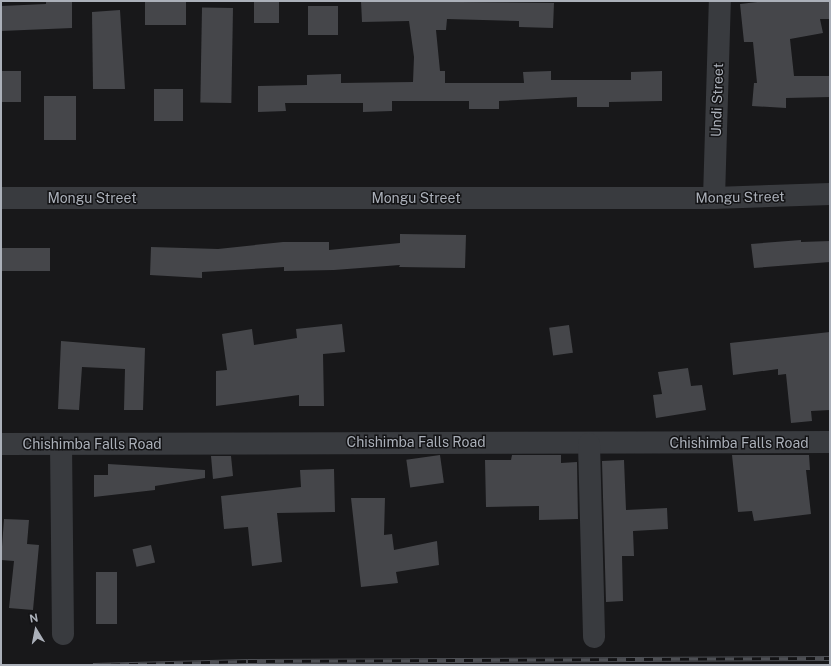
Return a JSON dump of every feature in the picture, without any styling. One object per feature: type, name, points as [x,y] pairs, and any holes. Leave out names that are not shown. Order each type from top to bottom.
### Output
[{"type":"street","name":"Undi Street","points":[[714,198],[720,1]]},
{"type":"street","name":"Mongu Street","points":[[1,198],[714,198],[830,194]]},
{"type":"street","name":"Chishimba Falls Road","points":[[1,444],[497,441],[589,444],[830,442]]},
{"type":"street","points":[[60,444],[63,634]]},
{"type":"street","points":[[589,444],[594,637]]},
{"type":"building","points":[[46,1],[72,1],[72,28],[1,31],[1,6],[46,4]]},
{"type":"building","points":[[254,1],[279,1],[279,23],[254,23]]},
{"type":"building","points":[[361,1],[554,3],[553,28],[519,27],[519,21],[447,19],[446,30],[436,30],[440,71],[445,71],[445,83],[524,83],[523,72],[551,71],[551,80],[631,80],[631,72],[662,71],[662,101],[609,102],[609,107],[577,107],[577,97],[499,101],[499,109],[469,109],[469,101],[392,101],[392,111],[363,112],[363,103],[285,103],[286,111],[258,112],[258,86],[307,85],[307,75],[341,74],[341,83],[413,82],[414,57],[409,21],[362,22]]},
{"type":"building","points":[[766,1],[830,1],[830,19],[820,19],[823,33],[790,39],[794,76],[830,76],[830,97],[786,98],[786,108],[752,106],[754,83],[757,83],[753,42],[744,42],[740,4]]},
{"type":"building","points":[[145,2],[186,2],[186,25],[145,25]]},
{"type":"building","points":[[308,6],[338,6],[338,35],[308,35]]},
{"type":"building","points":[[202,7],[233,8],[231,103],[200,102]]},
{"type":"building","points":[[120,10],[125,89],[93,89],[92,12]]},
{"type":"building","points":[[1,71],[21,71],[21,102],[1,102]]},
{"type":"building","points":[[154,89],[183,89],[183,121],[154,121]]},
{"type":"building","points":[[44,96],[76,96],[76,140],[44,140]]},
{"type":"building","points":[[400,234],[466,235],[465,268],[399,267],[400,265],[334,270],[284,271],[284,267],[202,272],[202,278],[150,275],[151,247],[218,249],[283,242],[329,242],[329,250],[400,243]]},
{"type":"building","points":[[801,240],[801,242],[830,241],[830,262],[754,268],[751,244]]},
{"type":"building","points":[[2,248],[50,248],[50,271],[2,271]]},
{"type":"building","points":[[342,324],[345,352],[323,354],[324,406],[299,406],[299,395],[216,406],[216,371],[227,370],[222,334],[252,329],[254,345],[297,338],[296,329]]},
{"type":"building","points":[[569,325],[573,353],[553,356],[549,328]]},
{"type":"building","points":[[830,332],[830,410],[811,411],[812,421],[791,423],[786,374],[778,375],[778,369],[733,375],[730,343]]},
{"type":"building","points":[[61,341],[145,348],[143,410],[124,410],[125,369],[82,367],[79,410],[58,409]]},
{"type":"building","points":[[688,368],[691,386],[702,385],[706,410],[656,418],[653,395],[662,394],[658,372]]},
{"type":"building","points":[[440,455],[444,483],[410,487],[406,460]]},
{"type":"building","points":[[512,455],[561,455],[561,463],[577,462],[578,519],[539,520],[539,506],[486,507],[485,460],[511,460]]},
{"type":"building","points":[[732,455],[809,455],[810,470],[806,470],[811,514],[754,521],[752,511],[738,512]]},
{"type":"building","points":[[211,456],[231,456],[233,476],[213,479]]},
{"type":"building","points":[[624,460],[626,510],[667,508],[668,529],[633,531],[634,556],[622,556],[623,601],[606,602],[602,461]]},
{"type":"building","points":[[108,464],[205,470],[205,478],[155,486],[155,490],[94,497],[94,475],[108,475]]},
{"type":"building","points":[[334,469],[335,512],[277,513],[282,562],[252,566],[248,527],[224,529],[221,496],[301,487],[300,470]]},
{"type":"building","points":[[351,498],[385,498],[384,535],[392,534],[394,550],[437,541],[439,565],[396,572],[398,583],[361,587]]},
{"type":"building","points":[[4,519],[29,520],[27,544],[39,545],[33,610],[9,608],[14,561],[1,560]]},
{"type":"building","points":[[151,545],[155,563],[137,567],[132,549]]},
{"type":"building","points":[[96,572],[117,572],[117,624],[96,624]]},
{"type":"railway","points":[[93,665],[248,661],[830,658]]}]
